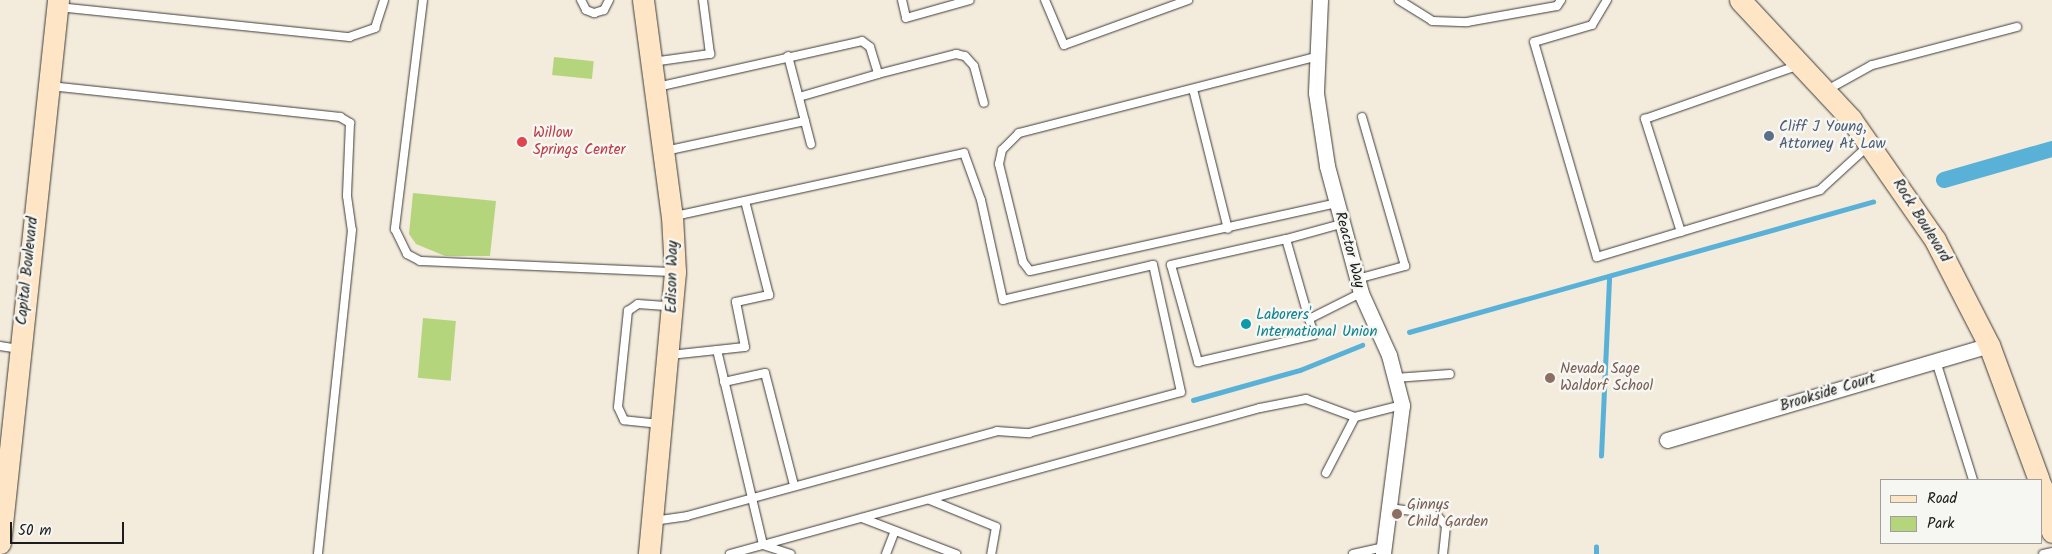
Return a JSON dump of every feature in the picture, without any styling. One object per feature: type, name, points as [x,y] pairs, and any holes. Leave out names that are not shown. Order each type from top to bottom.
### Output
[{"type":"street","name":"Edison Way","points":[[643,0],[672,216],[675,272],[670,355],[649,554]]},
{"type":"street","name":"Reactor Way","points":[[1320,0],[1315,57],[1320,132],[1341,224],[1359,286],[1395,378],[1402,405],[1383,550]]},
{"type":"street","name":"Rock Boulevard","points":[[1740,0],[1803,64],[1870,144],[1935,240],[1989,345],[2039,479]]},
{"type":"street","name":"Capital Boulevard","points":[[0,543],[10,348],[48,86],[57,3]]},
{"type":"street","name":"Brookside Court","points":[[1667,440],[1989,345]]},
{"type":"street","points":[[2042,489],[2052,532]]},
{"type":"lane","points":[[57,3],[349,37],[375,28],[384,0]]},
{"type":"lane","points":[[423,0],[395,229],[407,254],[420,261],[675,272]]},
{"type":"lane","points":[[580,0],[586,10],[594,13],[604,10],[609,0]]},
{"type":"lane","points":[[651,62],[710,54],[703,0]]},
{"type":"lane","points":[[902,0],[906,18],[970,0]]},
{"type":"lane","points":[[1046,0],[1064,45],[1188,0]]},
{"type":"lane","points":[[1399,0],[1432,21],[1467,22],[1557,6],[1561,0]]},
{"type":"lane","points":[[1607,0],[1592,26],[1534,42],[1597,256],[1820,190],[1870,144]]},
{"type":"lane","points":[[1826,90],[1872,65],[2017,27]]},
{"type":"lane","points":[[655,87],[862,41],[870,47],[878,74]]},
{"type":"lane","points":[[798,97],[956,54],[965,56],[974,66],[984,103]]},
{"type":"lane","points":[[788,56],[811,144]]},
{"type":"lane","points":[[1315,57],[1193,90],[1018,133],[1008,140],[999,164],[1023,262],[1030,271],[1042,272],[1337,203]]},
{"type":"lane","points":[[1681,232],[1645,119],[1803,64]]},
{"type":"lane","points":[[48,86],[340,117],[350,123],[347,196],[352,230],[318,554]]},
{"type":"lane","points":[[1193,90],[1228,229]]},
{"type":"lane","points":[[1309,319],[1359,286],[1405,266],[1362,117]]},
{"type":"lane","points":[[664,152],[805,121]]},
{"type":"lane","points":[[652,521],[750,498],[997,431],[1029,433],[1181,392],[1153,265],[1003,300],[981,200],[964,153],[672,216]]},
{"type":"lane","points":[[670,355],[746,347],[736,302],[769,295],[745,201]]},
{"type":"lane","points":[[1286,239],[1314,335],[1198,362],[1171,264],[1286,239],[1341,224]]},
{"type":"lane","points":[[662,424],[624,420],[618,407],[628,311],[638,304],[674,306]]},
{"type":"lane","points":[[717,350],[750,498],[763,545]]},
{"type":"lane","points":[[1936,361],[1972,479]]},
{"type":"lane","points":[[724,382],[765,372],[794,485]]},
{"type":"lane","points":[[1395,378],[1450,374]]},
{"type":"lane","points":[[730,554],[1260,408],[1306,399],[1355,417],[1402,405]]},
{"type":"lane","points":[[1326,472],[1336,461],[1355,417]]},
{"type":"lane","points":[[930,500],[996,527],[991,554]]},
{"type":"lane","points":[[1389,508],[1436,514],[1446,526],[1443,554]]},
{"type":"lane","points":[[862,518],[894,533],[956,554]]},
{"type":"lane","points":[[886,554],[894,533]]},
{"type":"lane","points":[[763,545],[791,554]]},
{"type":"lane","points":[[1354,554],[1383,550]]},
{"type":"lane","points":[[2043,554],[2052,552]]},
{"type":"green space","points":[[554,57],[594,61],[592,79],[552,75]]},
{"type":"green space","points":[[413,193],[496,201],[490,256],[445,256],[416,244],[409,234]]},
{"type":"green space","points":[[423,318],[456,321],[451,381],[418,378]]},
{"type":"waterway","points":[[1944,180],[2052,149]]},
{"type":"waterway","points":[[1409,332],[1873,202]]},
{"type":"waterway","points":[[1601,456],[1609,277]]},
{"type":"waterway","points":[[1193,400],[1300,370],[1362,345]]},
{"type":"waterway","points":[[1596,547],[1596,554]]},
{"type":"place","name":"Cliff J Young, Attorney At Law","points":[[1769,136]]},
{"type":"place","name":"Willow Springs Center","points":[[522,142]]},
{"type":"place","name":"Laborers' International Union","points":[[1246,324]]},
{"type":"place","name":"Nevada Sage Waldorf School","points":[[1550,378]]},
{"type":"place","name":"Ginnys Child Garden","points":[[1397,514]]}]
